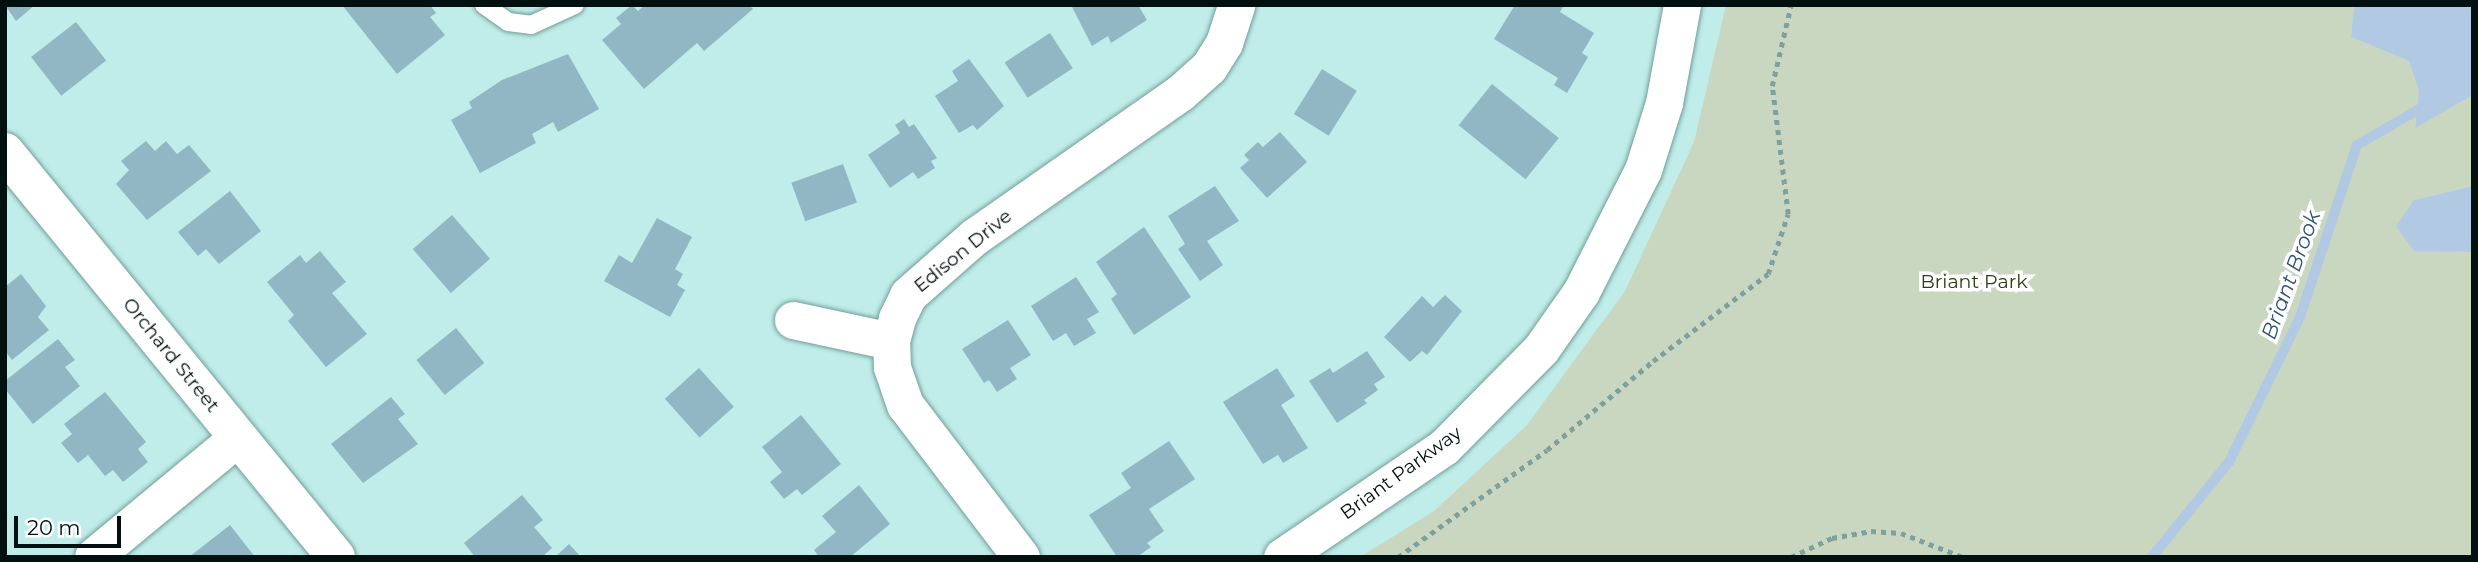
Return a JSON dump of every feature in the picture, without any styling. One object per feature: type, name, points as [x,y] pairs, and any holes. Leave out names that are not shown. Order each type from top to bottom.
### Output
[{"type":"street","name":"Edison Drive","points":[[1021,557],[905,405],[892,367],[891,341],[908,295],[955,254],[1161,109],[1209,67],[1224,43],[1236,5]]},
{"type":"street","name":"Briant Parkway","points":[[1282,557],[1444,447],[1495,400],[1557,326],[1615,232],[1643,170],[1664,103],[1682,5]]},
{"type":"street","name":"Orchard Street","points":[[5,152],[336,557]]},
{"type":"street","points":[[793,320],[891,341]]},
{"type":"street","points":[[93,557],[238,437]]},
{"type":"lane","points":[[484,5],[509,22],[531,25],[575,5]]},
{"type":"path","points":[[1398,557],[1547,450],[1653,361],[1768,274],[1788,214],[1772,86],[1791,5]]},
{"type":"path","points":[[1791,557],[1832,538],[1871,531],[1901,533],[1963,557]]},
{"type":"green space","name":"Briant Park","points":[[1726,5],[2354,5],[2351,37],[2409,61],[2419,91],[2415,127],[2473,95],[2473,186],[2414,200],[2414,251],[2473,252],[2473,557],[1360,557],[1434,511],[1527,425],[1625,291],[1694,142]]},
{"type":"water","points":[[2354,5],[2473,5],[2473,95],[2415,128],[2419,91],[2409,61],[2351,37]]},
{"type":"water","points":[[2473,186],[2473,252],[2414,251],[2396,226],[2414,200]]},
{"type":"building","points":[[5,5],[35,5],[16,21]]},
{"type":"building","points":[[342,5],[430,5],[436,13],[430,17],[445,35],[397,74]]},
{"type":"building","points":[[632,5],[638,11],[645,5],[749,5],[753,9],[704,51],[697,43],[644,89],[602,40],[621,24],[616,18]]},
{"type":"building","points":[[1071,5],[1138,5],[1147,20],[1111,43],[1108,36],[1092,46]]},
{"type":"building","points":[[1515,5],[1564,5],[1560,12],[1594,33],[1582,53],[1588,57],[1567,93],[1554,85],[1558,78],[1494,39]]},
{"type":"building","points":[[76,22],[106,61],[61,96],[31,57]]},
{"type":"building","points":[[1050,33],[1073,68],[1028,98],[1005,62]]},
{"type":"building","points":[[568,54],[599,109],[558,132],[553,122],[532,134],[536,143],[480,173],[451,120],[472,108],[469,102],[502,80]]},
{"type":"building","points":[[969,59],[1004,106],[977,130],[973,125],[959,133],[935,96],[958,81],[952,71]]},
{"type":"building","points":[[1322,69],[1357,91],[1329,136],[1294,114]]},
{"type":"building","points":[[1492,84],[1559,138],[1525,179],[1459,125]]},
{"type":"building","points":[[904,119],[909,127],[914,124],[937,158],[931,161],[935,168],[918,179],[913,172],[890,188],[868,155],[900,133],[895,125]]},
{"type":"building","points":[[1280,132],[1307,162],[1267,198],[1240,168],[1249,160],[1244,155],[1258,142],[1263,147]]},
{"type":"building","points":[[146,141],[155,151],[166,141],[177,154],[189,145],[211,171],[147,220],[116,184],[129,170],[121,161]]},
{"type":"building","points":[[843,164],[857,203],[805,221],[791,183]]},
{"type":"building","points":[[1215,186],[1239,221],[1207,241],[1223,265],[1200,281],[1178,249],[1185,244],[1168,216]]},
{"type":"building","points":[[230,191],[261,231],[219,264],[206,249],[198,256],[178,232]]},
{"type":"building","points":[[452,215],[490,259],[451,293],[413,249]]},
{"type":"building","points":[[657,218],[692,237],[675,269],[683,274],[677,285],[685,290],[670,317],[604,281],[619,255],[632,263]]},
{"type":"building","points":[[1144,227],[1191,297],[1134,335],[1111,299],[1117,294],[1096,262]]},
{"type":"building","points":[[320,251],[346,282],[332,293],[367,334],[326,367],[288,321],[294,315],[267,282],[300,255],[306,263]]},
{"type":"building","points":[[21,274],[46,306],[38,317],[49,330],[12,360],[5,351],[5,287]]},
{"type":"building","points":[[1076,277],[1099,312],[1087,319],[1096,333],[1074,346],[1066,333],[1053,341],[1031,306]]},
{"type":"building","points":[[1445,295],[1462,311],[1427,355],[1422,351],[1410,362],[1384,337],[1422,296],[1433,307]]},
{"type":"building","points":[[1008,320],[1031,355],[1010,368],[1017,379],[997,392],[989,380],[984,383],[962,349]]},
{"type":"building","points":[[456,328],[484,363],[445,395],[416,360]]},
{"type":"building","points":[[58,339],[75,360],[65,367],[80,386],[33,424],[5,389],[5,381]]},
{"type":"building","points":[[1367,351],[1385,377],[1374,384],[1378,390],[1364,400],[1367,403],[1337,423],[1309,381],[1330,368],[1333,373]]},
{"type":"building","points":[[699,368],[734,407],[700,437],[665,399]]},
{"type":"building","points":[[1277,368],[1295,396],[1281,405],[1308,448],[1283,463],[1278,455],[1263,464],[1223,402]]},
{"type":"building","points":[[105,392],[146,442],[138,449],[148,462],[123,482],[113,470],[105,476],[88,455],[78,463],[61,443],[72,434],[64,424]]},
{"type":"building","points":[[391,397],[405,414],[398,419],[418,444],[363,483],[331,444]]},
{"type":"building","points":[[801,415],[841,464],[802,495],[797,489],[784,499],[770,482],[782,472],[762,447]]},
{"type":"building","points":[[1169,441],[1195,479],[1149,509],[1164,531],[1147,543],[1151,547],[1137,557],[1117,557],[1089,515],[1131,488],[1121,473]]},
{"type":"building","points":[[859,485],[890,524],[850,557],[819,557],[814,550],[836,532],[822,516]]},
{"type":"building","points":[[522,495],[543,520],[534,527],[552,548],[542,557],[475,557],[464,543]]},
{"type":"building","points":[[230,525],[255,557],[189,557]]},
{"type":"building","points":[[569,544],[581,557],[555,557]]},
{"type":"waterway","name":"Briant Brook","points":[[2152,557],[2229,462],[2300,317],[2357,145],[2428,104]]}]
